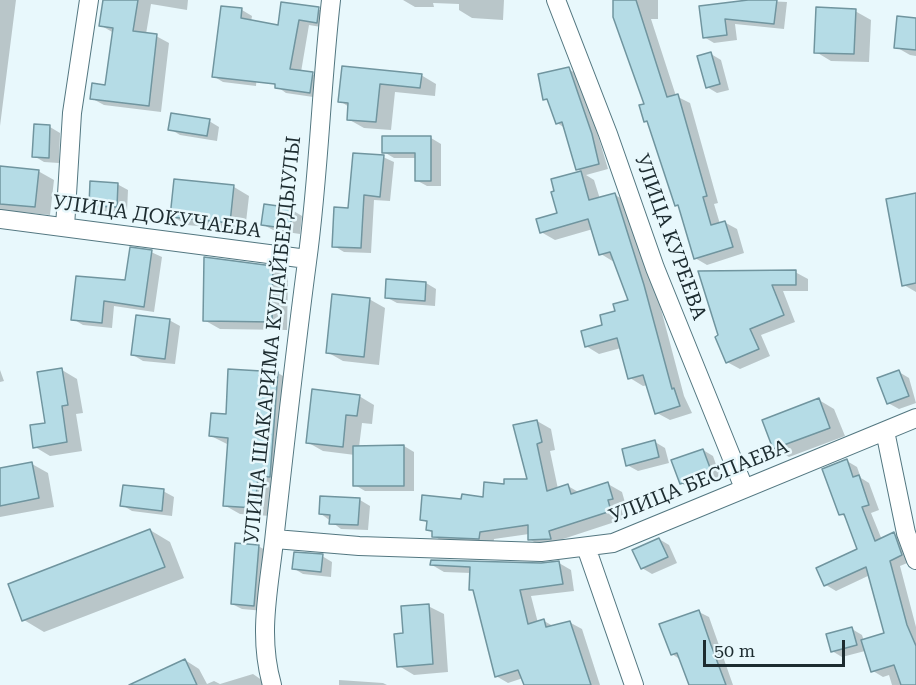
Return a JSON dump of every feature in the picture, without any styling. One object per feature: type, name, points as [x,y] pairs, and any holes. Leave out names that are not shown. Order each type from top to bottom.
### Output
[{"type":"street","points":[[65,227],[72,113],[89,0]]},
{"type":"street","name":"УЛИЦА ШАКАРИМА КУДАЙБЕРДЫУЛЫ","points":[[272,685],[267,666],[264,614],[275,539],[293,359],[307,259],[331,0]]},
{"type":"street","name":"УЛИЦА КУРЕЕВА","points":[[556,0],[608,134],[655,268],[744,488]]},
{"type":"street","name":"УЛИЦА ДОКУЧАЕВА","points":[[0,219],[307,259]]},
{"type":"street","name":"УЛИЦА БЕСПАЕВА","points":[[275,539],[359,546],[541,552],[613,543],[916,418]]},
{"type":"street","points":[[885,431],[906,533],[916,560]]},
{"type":"street","points":[[586,547],[634,685]]},
{"type":"building","points":[[103,0],[138,0],[133,31],[157,34],[149,106],[90,99],[92,83],[105,85],[113,28],[99,26]]},
{"type":"building","points":[[613,0],[636,0],[667,97],[678,94],[707,196],[703,197],[711,225],[725,221],[733,247],[694,259],[678,205],[675,206],[647,121],[644,122],[639,105],[644,104],[613,17]]},
{"type":"building","points":[[748,0],[777,0],[774,24],[725,19],[727,35],[703,38],[699,6]]},
{"type":"building","points":[[281,2],[319,7],[317,23],[299,20],[290,69],[313,72],[310,93],[275,88],[275,84],[212,77],[221,6],[242,8],[241,18],[278,25]]},
{"type":"building","points":[[816,7],[856,9],[854,54],[814,53]]},
{"type":"building","points":[[897,16],[916,18],[916,50],[894,48]]},
{"type":"building","points":[[711,52],[720,84],[706,88],[697,56]]},
{"type":"building","points":[[342,66],[422,74],[420,88],[380,84],[376,122],[347,120],[348,103],[338,102]]},
{"type":"building","points":[[569,67],[592,134],[599,164],[576,170],[562,122],[556,124],[547,99],[543,100],[538,74]]},
{"type":"building","points":[[171,113],[210,119],[207,136],[168,130]]},
{"type":"building","points":[[34,124],[50,125],[49,158],[32,157]]},
{"type":"building","points":[[382,136],[431,136],[431,181],[415,181],[415,153],[382,153]]},
{"type":"building","points":[[353,153],[384,155],[380,197],[364,195],[361,248],[332,247],[334,207],[348,208]]},
{"type":"building","points":[[0,166],[39,170],[35,207],[0,204]]},
{"type":"building","points":[[581,171],[589,200],[615,193],[644,285],[672,389],[674,388],[680,406],[655,414],[643,375],[628,379],[617,338],[585,347],[581,331],[602,325],[600,315],[615,311],[613,304],[628,300],[610,252],[599,255],[588,219],[540,233],[536,219],[557,213],[551,192],[554,191],[551,179]]},
{"type":"building","points":[[174,179],[234,185],[230,223],[170,217]]},
{"type":"building","points":[[90,181],[118,183],[117,207],[89,206]]},
{"type":"building","points":[[916,193],[916,283],[902,286],[886,199]]},
{"type":"building","points":[[264,204],[293,208],[290,229],[261,225]]},
{"type":"building","points":[[130,247],[152,250],[144,307],[104,301],[102,323],[71,320],[76,276],[125,280]]},
{"type":"building","points":[[204,257],[273,266],[272,322],[203,321]]},
{"type":"building","points":[[796,270],[796,285],[772,285],[784,315],[750,329],[759,349],[726,363],[715,337],[718,335],[698,271]]},
{"type":"building","points":[[386,279],[426,282],[425,301],[385,298]]},
{"type":"building","points":[[332,294],[370,298],[364,357],[326,353]]},
{"type":"building","points":[[136,315],[170,319],[165,359],[131,355]]},
{"type":"building","points":[[62,368],[68,405],[62,406],[67,442],[33,448],[30,425],[45,423],[37,372]]},
{"type":"building","points":[[228,369],[278,372],[270,477],[258,476],[255,508],[223,506],[228,438],[209,436],[211,413],[226,414]]},
{"type":"building","points":[[899,370],[909,396],[887,404],[877,378]]},
{"type":"building","points":[[312,389],[360,395],[357,416],[346,415],[343,447],[306,443]]},
{"type":"building","points":[[819,398],[830,428],[773,449],[762,420]]},
{"type":"building","points":[[537,420],[542,442],[537,444],[547,491],[568,484],[571,494],[608,482],[613,499],[608,500],[611,511],[549,531],[551,539],[528,540],[528,525],[480,532],[479,539],[432,537],[432,531],[426,530],[427,521],[420,520],[422,495],[461,499],[462,494],[483,497],[484,482],[504,484],[504,479],[527,479],[513,425]]},
{"type":"building","points":[[655,440],[659,457],[626,466],[622,449]]},
{"type":"building","points":[[404,445],[404,486],[353,486],[353,446]]},
{"type":"building","points":[[703,449],[712,473],[680,484],[671,460]]},
{"type":"building","points":[[847,459],[853,477],[859,475],[869,505],[862,507],[875,541],[894,532],[902,555],[890,561],[907,625],[916,646],[916,685],[901,685],[894,665],[871,672],[861,640],[884,633],[866,567],[824,586],[816,568],[857,549],[844,514],[839,515],[822,469]]},
{"type":"building","points":[[32,462],[39,498],[0,506],[0,468]]},
{"type":"building","points":[[123,485],[164,489],[162,511],[120,506]]},
{"type":"building","points":[[320,496],[360,498],[358,525],[329,524],[330,515],[319,514]]},
{"type":"building","points":[[150,529],[165,567],[22,621],[8,584]]},
{"type":"building","points":[[659,538],[668,557],[641,569],[632,550]]},
{"type":"building","points":[[235,543],[259,545],[254,606],[231,604]]},
{"type":"building","points":[[294,552],[323,554],[321,572],[292,569]]},
{"type":"building","points":[[431,560],[541,563],[559,561],[563,584],[520,590],[528,624],[544,619],[546,627],[570,621],[591,685],[524,685],[518,670],[495,677],[473,590],[469,590],[470,567],[430,565]]},
{"type":"building","points":[[429,604],[433,664],[397,667],[394,634],[403,633],[401,606]]},
{"type":"building","points":[[699,610],[726,685],[689,685],[677,653],[671,655],[659,624]]},
{"type":"building","points":[[852,627],[857,645],[831,652],[826,634]]},
{"type":"building","points":[[185,659],[197,685],[129,685]]}]
